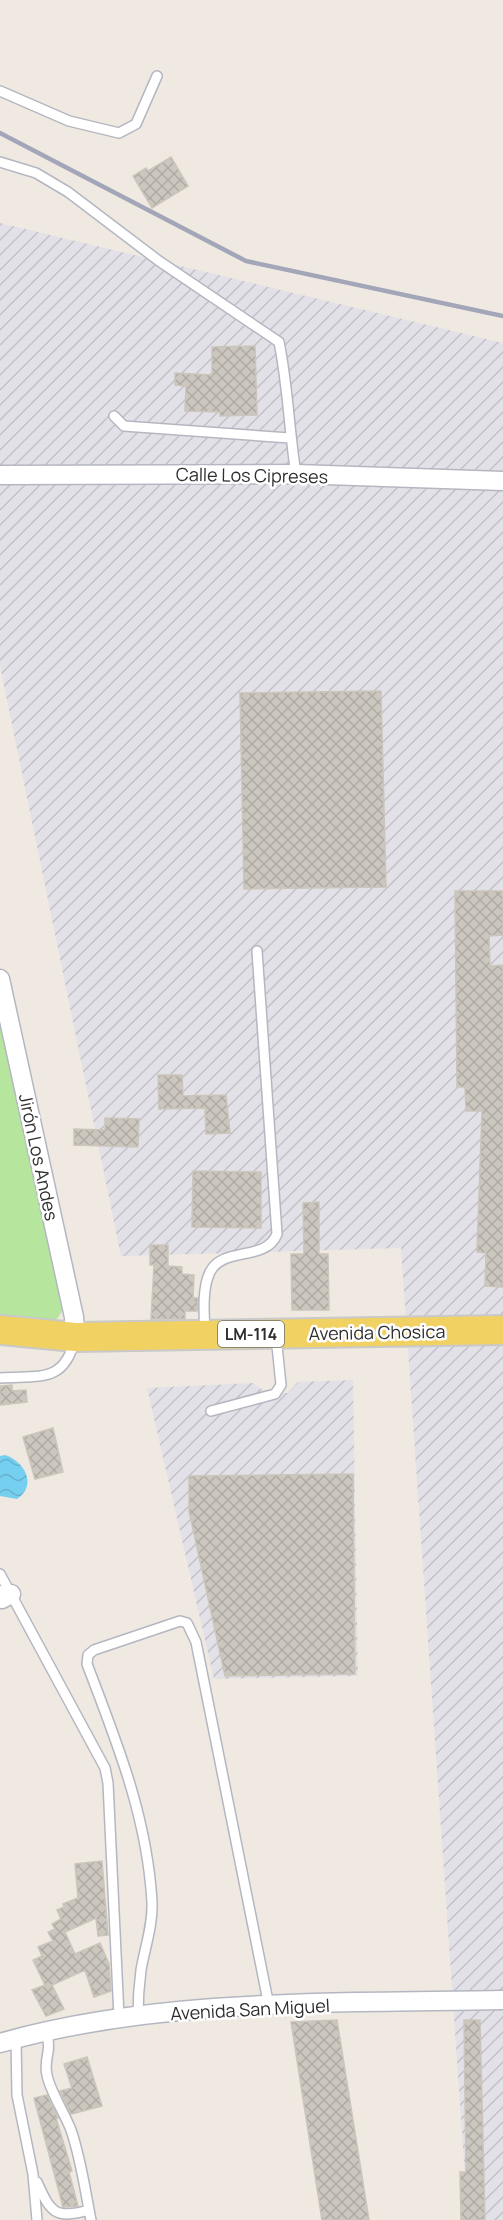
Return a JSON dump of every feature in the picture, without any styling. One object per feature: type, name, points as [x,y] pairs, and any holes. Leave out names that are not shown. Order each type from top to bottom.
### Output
[{"type":"main road","name":"Avenida Chosica","points":[[0,1330],[75,1337],[503,1330]]},
{"type":"street","name":"Calle Los Cipreses","points":[[0,475],[296,474],[503,481]]},
{"type":"street","name":"Jirón Los Andes","points":[[0,979],[74,1317],[75,1337]]},
{"type":"street","name":"Avenida San Miguel","points":[[8,2040],[46,2030],[119,2017],[269,2006],[503,2000]]},
{"type":"lane","points":[[0,91],[69,122],[119,133],[136,124],[158,76]]},
{"type":"lane","points":[[0,162],[36,173],[68,192],[159,261],[279,342],[287,381],[290,438],[296,474]]},
{"type":"lane","points":[[114,416],[124,426],[290,438]]},
{"type":"lane","points":[[205,1335],[204,1301],[210,1271],[222,1260],[265,1248],[274,1242],[277,1234],[257,951]]},
{"type":"lane","points":[[211,1411],[275,1394],[280,1384],[276,1334]]},
{"type":"lane","points":[[0,1378],[49,1374],[63,1369],[71,1356],[75,1337]]},
{"type":"lane","points":[[0,1574],[6,1594],[105,1768],[108,1783],[119,2017]]},
{"type":"lane","points":[[138,2016],[141,1969],[151,1920],[152,1903],[146,1851],[133,1785],[87,1664],[88,1655],[94,1650],[180,1621],[187,1623],[196,1642],[269,2006]]},
{"type":"lane","points":[[46,2030],[51,2047],[46,2064],[47,2078],[63,2107],[72,2133],[84,2214],[91,2220]]},
{"type":"lane","points":[[8,2040],[33,2174],[37,2220]]},
{"type":"lane","points":[[33,2174],[51,2212],[58,2218],[68,2219],[84,2214]]},
{"type":"shaded area","points":[[0,223],[503,343],[503,2220],[468,2220],[401,1248],[121,1256],[0,666]]},
{"type":"shaded area","points":[[353,1380],[358,1676],[214,1679],[147,1388],[253,1383],[267,1393],[288,1393],[298,1382]]},
{"type":"green space","points":[[0,1012],[64,1307],[58,1318],[51,1321],[0,1318]]},
{"type":"water","points":[[5,1455],[18,1462],[26,1474],[27,1487],[17,1499],[0,1496],[0,1456]]},
{"type":"building","points":[[171,157],[188,186],[152,208],[133,176],[146,168],[148,171]]},
{"type":"building","points":[[255,346],[257,415],[220,416],[220,412],[185,411],[186,386],[175,385],[175,373],[212,375],[212,347]]},
{"type":"building","points":[[381,691],[386,887],[244,889],[240,693]]},
{"type":"building","points":[[455,891],[503,891],[503,935],[489,936],[490,966],[503,965],[503,1287],[485,1286],[486,1253],[477,1252],[482,1111],[466,1111],[465,1087],[457,1087]]},
{"type":"building","points":[[158,1075],[182,1075],[183,1096],[226,1095],[230,1133],[206,1134],[205,1108],[159,1109]]},
{"type":"building","points":[[105,1118],[139,1119],[138,1147],[74,1145],[74,1129],[105,1130]]},
{"type":"building","points":[[193,1171],[261,1172],[261,1228],[192,1227]]},
{"type":"building","points":[[319,1202],[319,1254],[328,1254],[329,1310],[292,1310],[291,1254],[304,1254],[303,1203]]},
{"type":"building","points":[[150,1245],[168,1245],[168,1266],[182,1267],[182,1274],[194,1275],[193,1298],[198,1298],[197,1311],[185,1311],[185,1319],[151,1319],[154,1265],[150,1265]]},
{"type":"building","points":[[12,1385],[12,1391],[26,1390],[27,1402],[0,1405],[0,1386]]},
{"type":"building","points":[[53,1428],[63,1472],[35,1479],[23,1437]]},
{"type":"building","points":[[353,1474],[355,1674],[225,1676],[189,1511],[189,1476]]},
{"type":"building","points":[[102,1861],[108,1935],[98,1936],[96,1918],[65,1932],[75,1954],[100,1943],[109,1964],[111,1991],[94,1997],[85,1970],[52,1985],[64,2009],[46,2016],[32,1990],[45,1985],[33,1960],[42,1956],[38,1947],[53,1941],[48,1932],[55,1929],[52,1924],[61,1919],[57,1910],[64,1907],[63,1904],[78,1898],[75,1864]]},
{"type":"building","points":[[337,2020],[369,2220],[322,2220],[291,2022]]},
{"type":"building","points":[[464,2020],[480,2020],[485,2220],[461,2220],[460,2172],[466,2172]]},
{"type":"building","points":[[87,2057],[102,2106],[71,2114],[60,2091],[72,2088],[64,2064]]},
{"type":"building","points":[[47,2095],[58,2118],[56,2118],[72,2171],[69,2172],[78,2206],[63,2207],[34,2098]]},
{"type":"railway","points":[[0,133],[246,261],[503,316]]}]
